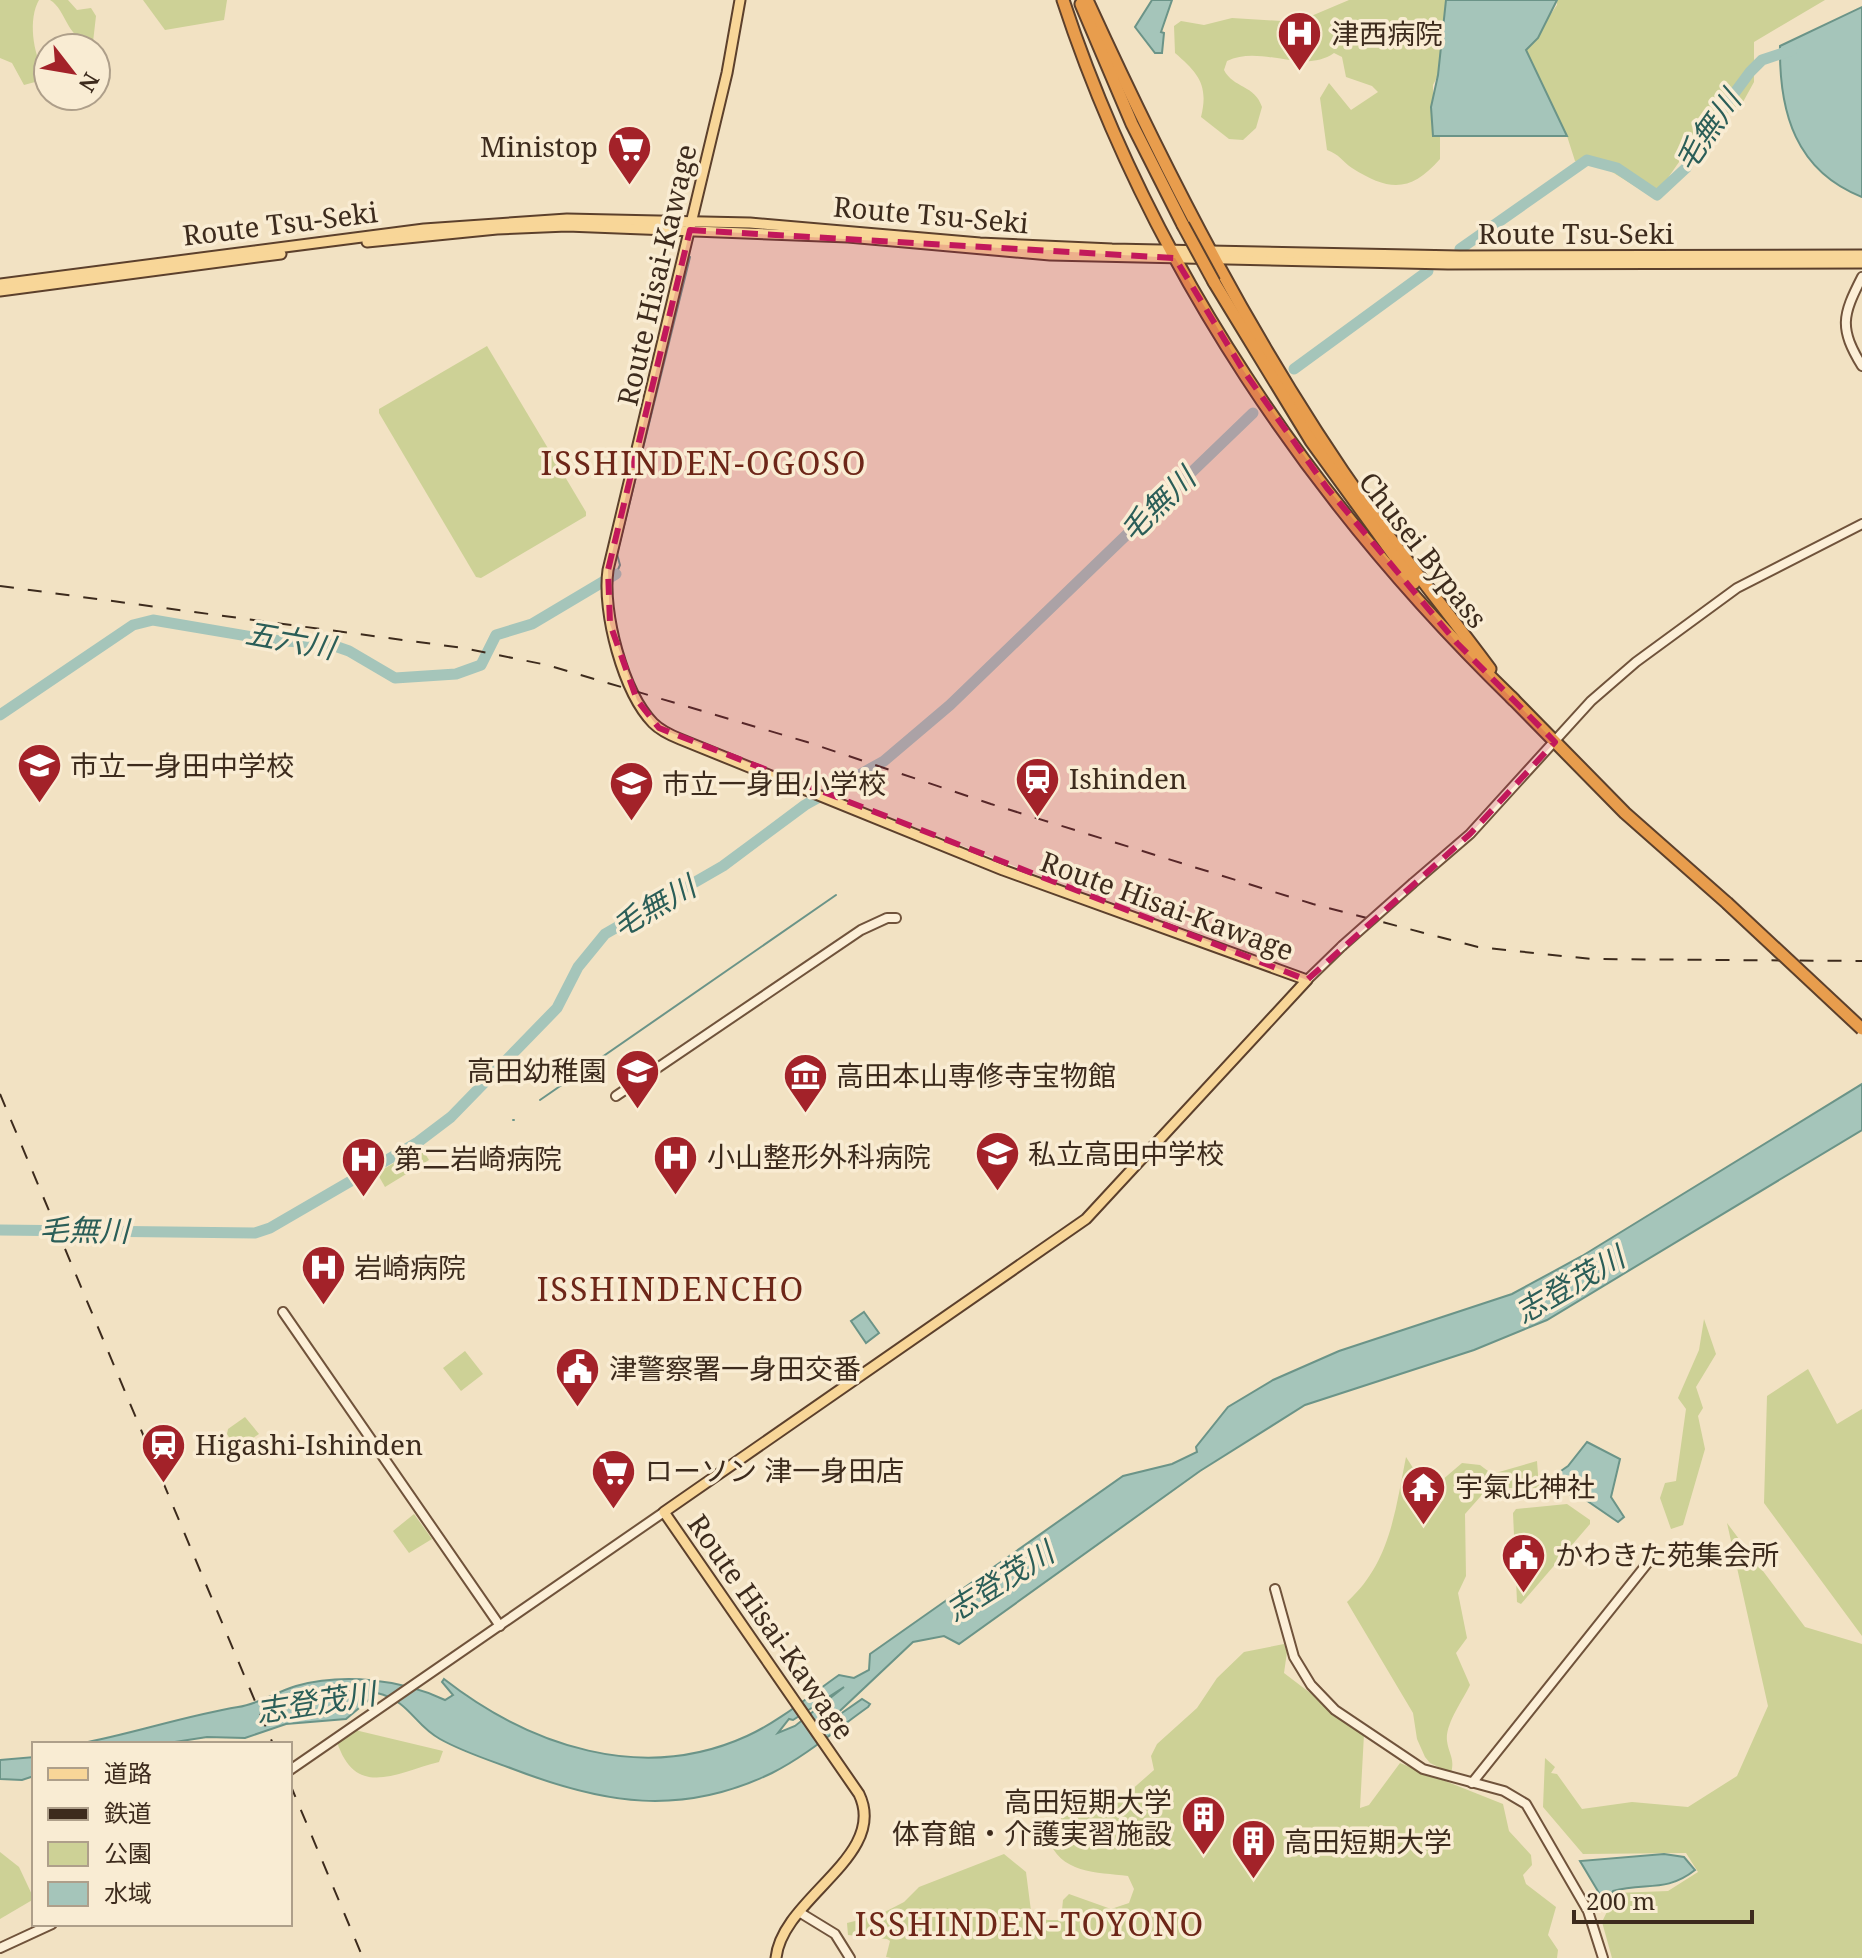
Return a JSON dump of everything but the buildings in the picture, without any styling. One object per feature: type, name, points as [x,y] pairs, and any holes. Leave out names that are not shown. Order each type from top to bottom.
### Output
[{"type":"highway","points":[[1063,0],[1126,165],[1172,254],[1243,370],[1327,488],[1457,643],[1514,700]]},
{"type":"highway","name":"Chusei Bypass","points":[[1080,0],[1121,99],[1236,324],[1325,461],[1443,619],[1514,700],[1625,813],[1862,1029]]},
{"type":"highway","points":[[1087,0],[1126,85],[1266,348],[1370,510],[1514,700]]},
{"type":"main road","name":"Route Hisai-Kawage","points":[[740,0],[727,73],[608,570],[606,587],[610,624],[633,689],[654,724],[680,739],[1003,870],[1307,980],[1086,1219],[664,1512],[859,1794],[867,1821],[855,1846],[784,1933],[776,1958]]},
{"type":"main road","name":"Route Tsu-Seki","points":[[0,284],[494,222],[691,226],[1050,255],[1172,254],[1448,264],[1862,263]]},
{"type":"main road","name":"Route Tsu-Seki","points":[[0,291],[371,242],[497,229],[691,226]]},
{"type":"main road","name":"Route Tsu-Seki","points":[[1215,255],[1862,255]]},
{"type":"street","points":[[1862,277],[1843,321],[1846,337],[1862,366]]},
{"type":"street","points":[[1307,980],[1480,825],[1605,688],[1712,603],[1783,562],[1862,524]]},
{"type":"street","points":[[616,1096],[861,930],[887,918],[896,918]]},
{"type":"street","points":[[283,1312],[500,1626]]},
{"type":"street","points":[[292,1769],[664,1512]]},
{"type":"street","points":[[1472,1783],[1650,1560]]},
{"type":"street","points":[[1275,1589],[1294,1657],[1324,1700],[1410,1762],[1512,1794],[1535,1815],[1588,1911],[1603,1958]]},
{"type":"street","points":[[799,1912],[835,1934],[850,1958]]},
{"type":"street","points":[[0,1948],[48,1926]]},
{"type":"highlighted area","points":[[690,230],[1175,258],[1243,370],[1327,488],[1457,643],[1555,742],[1470,834],[1307,980],[659,728],[637,700],[610,624],[608,570]]},
{"type":"green space","points":[[0,0],[39,0],[32,32],[32,83],[24,85],[12,63],[0,58]]},
{"type":"green space","points":[[50,0],[68,0],[77,10],[91,8],[96,16],[94,32],[73,32]]},
{"type":"green space","points":[[143,0],[227,0],[224,20],[165,30]]},
{"type":"green space","points":[[1349,0],[1446,0],[1438,75],[1433,85],[1433,136],[1440,136],[1440,159],[1409,183],[1399,185],[1378,181],[1327,150],[1320,98],[1329,83],[1351,110],[1378,92],[1372,86],[1346,77],[1342,57],[1334,53],[1309,61],[1254,56],[1227,61],[1224,70],[1228,76],[1254,94],[1262,107],[1256,128],[1243,140],[1229,139],[1201,117],[1204,96],[1200,80],[1175,53],[1174,26],[1181,21],[1204,25],[1232,18],[1297,22]]},
{"type":"green space","points":[[1557,0],[1825,0],[1754,42],[1754,82],[1743,102],[1695,139],[1654,198],[1604,167],[1575,161],[1567,136],[1526,50],[1557,5]]},
{"type":"green space","points":[[487,346],[586,516],[481,578],[476,577],[379,409]]},
{"type":"green space","points":[[421,1147],[429,1160],[385,1187],[377,1173]]},
{"type":"green space","points":[[1704,1319],[1716,1354],[1696,1387],[1703,1408],[1698,1416],[1705,1449],[1683,1525],[1671,1529],[1660,1498],[1665,1483],[1676,1481],[1686,1409],[1678,1398],[1699,1350]]},
{"type":"green space","points":[[465,1351],[483,1374],[461,1391],[443,1368]]},
{"type":"green space","points":[[1808,1369],[1837,1424],[1862,1409],[1862,1636],[1764,1503],[1767,1396]]},
{"type":"green space","points":[[245,1417],[259,1434],[236,1449],[227,1434],[228,1429]]},
{"type":"green space","points":[[1406,1457],[1426,1488],[1434,1487],[1462,1463],[1480,1465],[1492,1474],[1537,1461],[1539,1488],[1488,1488],[1465,1514],[1466,1576],[1458,1593],[1467,1638],[1456,1653],[1470,1685],[1447,1734],[1451,1773],[1430,1763],[1425,1757],[1417,1739],[1413,1713],[1347,1602],[1373,1571],[1382,1553],[1394,1517]]},
{"type":"green space","points":[[1567,1504],[1590,1520],[1590,1524],[1521,1604],[1517,1602],[1513,1513],[1516,1509]]},
{"type":"green space","points":[[414,1514],[432,1539],[409,1553],[393,1531]]},
{"type":"green space","points":[[1727,1523],[1805,1627],[1862,1644],[1862,1958],[1612,1958],[1602,1922],[1616,1893],[1668,1891],[1698,1872],[1686,1853],[1583,1854],[1543,1807],[1545,1758],[1555,1767],[1551,1773],[1557,1774],[1582,1809],[1632,1802],[1688,1807],[1737,1776],[1768,1706]]},
{"type":"green space","points":[[1284,1644],[1287,1652],[1284,1673],[1364,1734],[1360,1808],[1369,1805],[1400,1763],[1503,1804],[1509,1831],[1531,1855],[1532,1865],[1523,1875],[1526,1884],[1556,1907],[1548,1935],[1558,1950],[1557,1958],[891,1958],[886,1957],[890,1941],[887,1939],[848,1935],[847,1923],[879,1915],[904,1902],[919,1887],[1004,1854],[1026,1872],[1031,1911],[1047,1920],[1061,1920],[1063,1900],[1069,1894],[1111,1909],[1129,1903],[1134,1889],[1128,1876],[1092,1872],[1070,1865],[1053,1849],[1048,1837],[1063,1826],[1061,1818],[1083,1810],[1112,1807],[1154,1770],[1151,1756],[1157,1744],[1197,1708],[1217,1678],[1244,1652]]},
{"type":"green space","points":[[355,1730],[443,1751],[439,1762],[392,1776],[366,1776],[355,1771],[345,1760],[337,1742]]},
{"type":"green space","points":[[0,1852],[19,1867],[32,1900],[0,1919]]},
{"type":"water","points":[[1152,0],[1172,0],[1161,32],[1164,33],[1162,53],[1155,53],[1135,27]]},
{"type":"water","points":[[1446,0],[1557,0],[1538,38],[1526,50],[1567,136],[1433,136],[1431,107],[1438,75]]},
{"type":"water","points":[[1862,7],[1862,197],[1839,186],[1821,172],[1796,137],[1783,94],[1780,46]]},
{"type":"water","name":"志登茂川","points":[[1862,1084],[1862,1130],[1547,1320],[1474,1350],[1305,1405],[1200,1471],[959,1644],[944,1636],[913,1642],[826,1724],[862,1699],[870,1704],[868,1707],[797,1759],[738,1787],[706,1796],[642,1801],[579,1791],[449,1744],[431,1733],[405,1707],[377,1693],[346,1719],[286,1724],[245,1738],[87,1742],[246,1705],[314,1682],[372,1680],[410,1687],[445,1700],[453,1695],[442,1682],[444,1679],[477,1703],[513,1723],[588,1751],[628,1757],[667,1757],[707,1750],[759,1730],[839,1675],[854,1678],[869,1670],[870,1654],[1123,1476],[1172,1464],[1197,1452],[1196,1447],[1228,1407],[1273,1380],[1339,1351],[1512,1294],[1582,1256]],"holes":[[[844,1687],[795,1726],[778,1733],[789,1719],[793,1720]]]},
{"type":"water","points":[[864,1312],[879,1333],[866,1343],[851,1321]]},
{"type":"water","points":[[1587,1442],[1620,1459],[1611,1497],[1624,1517],[1618,1522],[1580,1496],[1571,1496],[1558,1473],[1568,1466]]},
{"type":"water","points":[[32,1757],[32,1777],[22,1780],[0,1779],[0,1760]]},
{"type":"water","points":[[1664,1854],[1684,1857],[1695,1870],[1674,1882],[1613,1891],[1605,1903],[1580,1861]]},
{"type":"waterway","name":"毛無川","points":[[1460,249],[1587,160],[1617,168],[1657,195],[1686,168],[1699,141],[1750,72],[1762,60],[1792,50]]},
{"type":"waterway","points":[[616,574],[620,565],[617,554],[690,257]]},
{"type":"waterway","name":"毛無川","points":[[1294,369],[1428,271]]},
{"type":"waterway","name":"毛無川","points":[[0,1230],[255,1233],[270,1228],[418,1142],[451,1117],[557,1008],[578,967],[605,934],[723,866],[805,805],[884,761],[950,705],[1253,413]]},
{"type":"waterway","name":"五六川","points":[[0,715],[133,625],[153,620],[271,640],[329,644],[349,651],[395,678],[456,674],[481,665],[496,635],[532,624],[616,574]]},
{"type":"waterway","points":[[540,1100],[836,895]]},
{"type":"railway","points":[[0,586],[463,648],[547,665],[807,742],[991,804],[1313,904],[1478,947],[1591,959],[1862,961]]},
{"type":"railway","points":[[0,1094],[272,1742]]},
{"type":"railway","points":[[292,1789],[363,1958]]},
{"type":"place","name":"津西病院","points":[[1300,73]]},
{"type":"place","name":"Ministop","points":[[629,186]]},
{"type":"place","name":"市立一身田中学校","points":[[39,805]]},
{"type":"place","name":"Ishinden","points":[[1038,818]]},
{"type":"place","name":"市立一身田小学校","points":[[631,823]]},
{"type":"place","name":"高田幼稚園","points":[[638,1110]]},
{"type":"place","name":"高田本山専修寺宝物館","points":[[805,1115]]},
{"type":"place","name":"私立高田中学校","points":[[997,1193]]},
{"type":"place","name":"小山整形外科病院","points":[[676,1196]]},
{"type":"place","name":"第二岩崎病院","points":[[363,1198]]},
{"type":"place","name":"岩崎病院","points":[[323,1307]]},
{"type":"place","name":"津警察署一身田交番","points":[[578,1408]]},
{"type":"place","name":"Higashi-Ishinden","points":[[164,1484]]},
{"type":"place","name":"ローソン 津一身田店","points":[[614,1510]]},
{"type":"place","name":"宇氣比神社","points":[[1424,1526]]},
{"type":"place","name":"かわきた苑集会所","points":[[1524,1594]]},
{"type":"place","name":"高田短期大学 体育館・介護実習施設","points":[[1203,1857]]},
{"type":"place","name":"高田短期大学","points":[[1253,1881]]},
{"type":"district","name":"ISSHINDEN-OGOSO","points":[[704,464]]},
{"type":"district","name":"ISSHINDENCHO","points":[[671,1290]]},
{"type":"district","name":"ISSHINDEN-TOYONO","points":[[1030,1925]]}]
